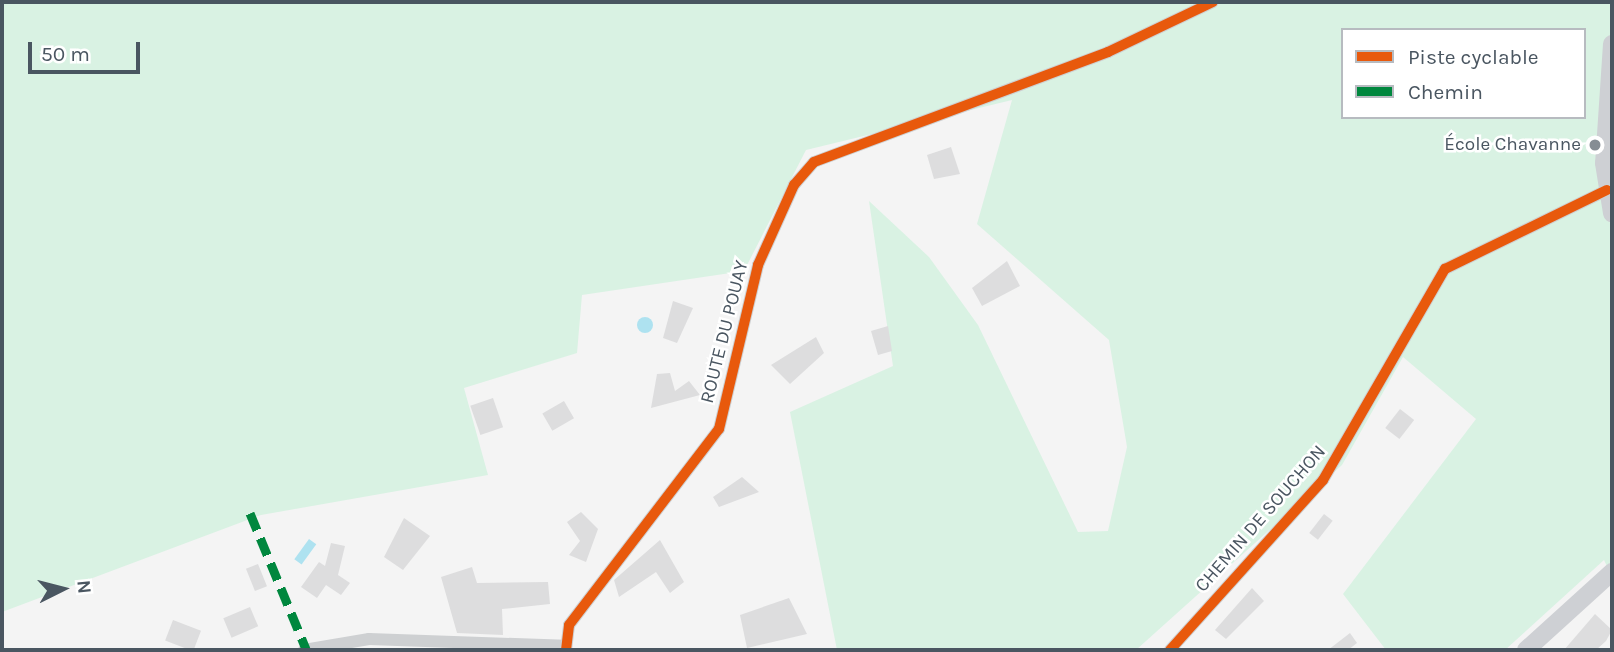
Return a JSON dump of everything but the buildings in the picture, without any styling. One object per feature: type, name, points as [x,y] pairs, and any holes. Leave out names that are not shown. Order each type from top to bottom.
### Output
[{"type":"main road","points":[[1612,44],[1607,190],[1612,213]]},
{"type":"main road","points":[[1526,650],[1612,572]]},
{"type":"street","name":"ROUTE DU POUAY","points":[[565,648],[569,625],[719,429],[758,265],[784,203],[814,162],[1108,52],[1213,2]]},
{"type":"street","name":"CHEMIN DE SOUCHON","points":[[1170,650],[1323,480],[1445,269],[1607,190]]},
{"type":"street","points":[[304,650],[369,639],[565,648]]},
{"type":"green space","points":[[2,2],[1612,2],[1612,577],[1604,560],[1505,650],[1386,650],[1343,594],[1476,419],[1403,357],[1342,465],[1136,650],[837,650],[790,412],[893,366],[869,201],[929,257],[978,325],[1078,532],[1108,531],[1127,447],[1109,340],[977,224],[1012,100],[806,150],[744,271],[582,295],[577,353],[464,388],[488,475],[261,515],[2,612]]},
{"type":"water","points":[[645,317],[653,325],[645,333],[637,325]]},
{"type":"water","points":[[309,539],[316,544],[302,565],[294,559]]},
{"type":"marked path","points":[[250,513],[306,649]]},
{"type":"cycle path","points":[[566,650],[569,625],[719,429],[758,265],[794,185],[814,162],[1108,52],[1213,2]]},
{"type":"cycle path","points":[[1170,650],[1323,480],[1445,269],[1607,190]]},
{"type":"place","name":"École Chavanne","points":[[1595,145]]}]
